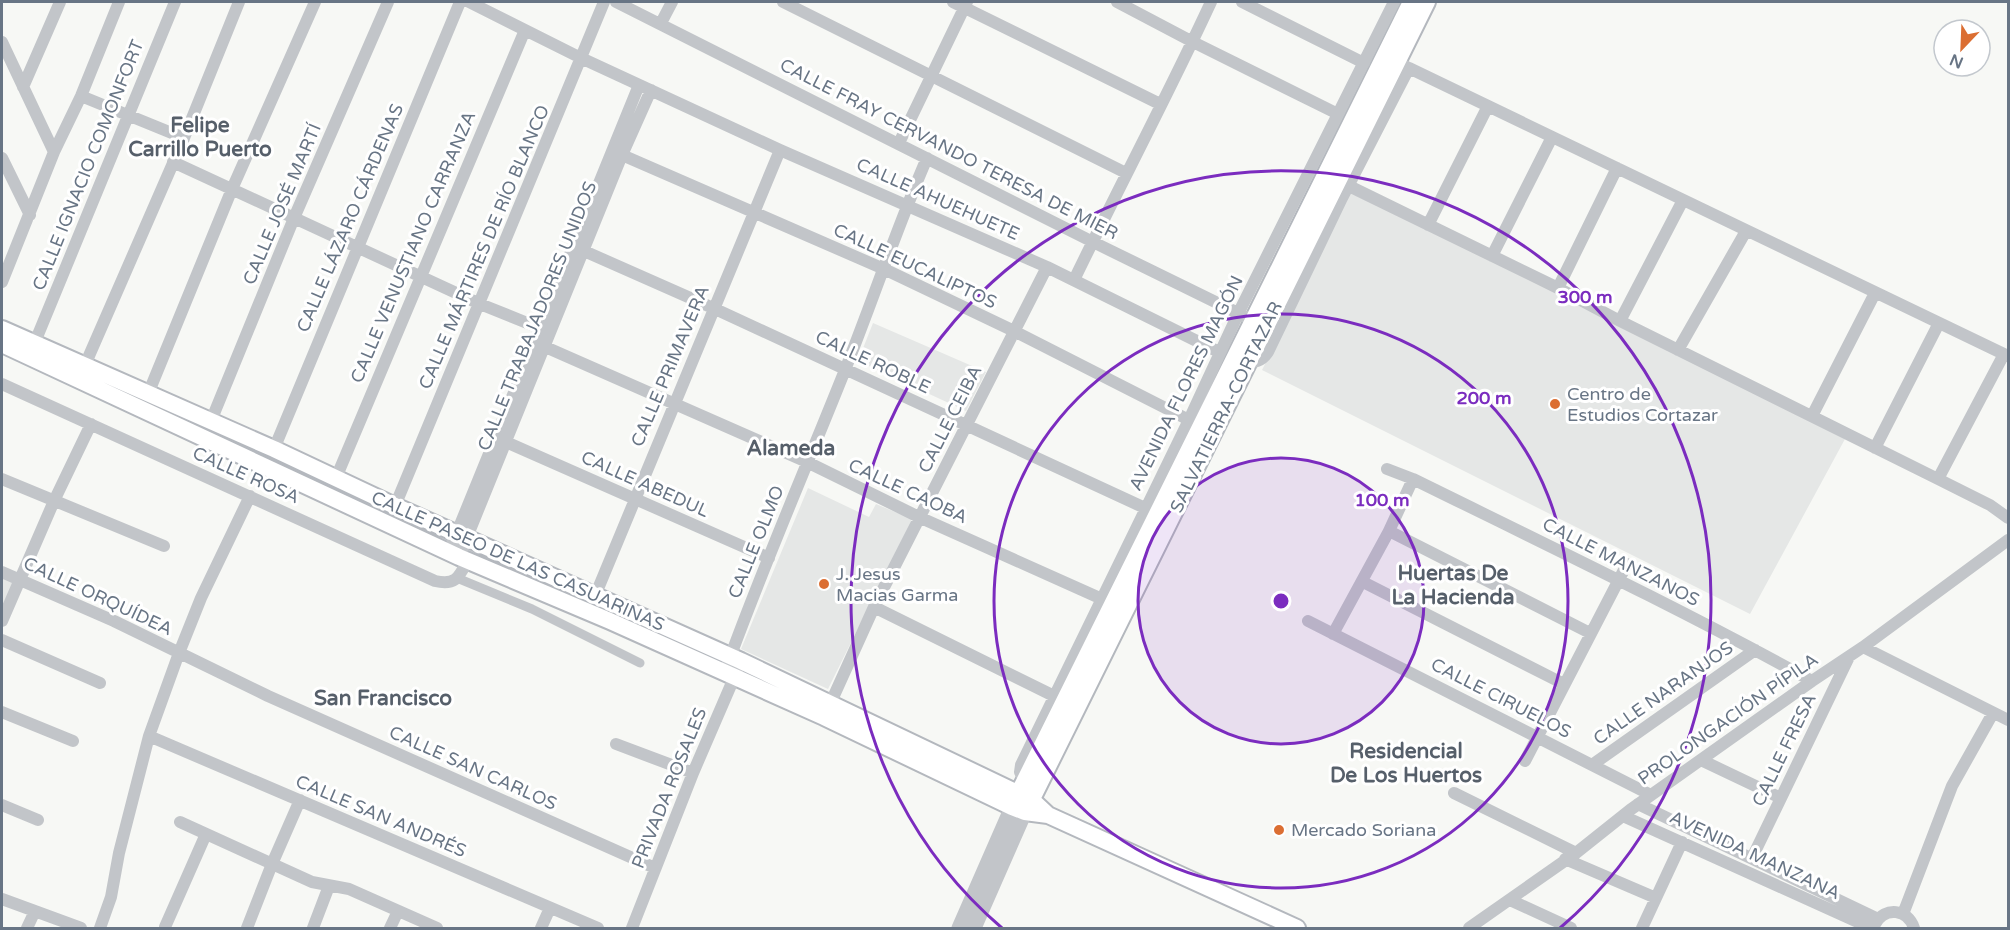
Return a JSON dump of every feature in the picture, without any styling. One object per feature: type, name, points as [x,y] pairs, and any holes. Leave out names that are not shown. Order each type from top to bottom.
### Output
[{"type":"main road","name":"SALVATIERRA-CORTAZAR","points":[[1023,799],[1252,320],[1411,2]]},
{"type":"main road","name":"SALVATIERRA-CORTAZAR","points":[[1252,320],[1337,196],[1403,65],[1427,2]]},
{"type":"main road","name":"CALLE PASEO DE LAS CASUARINAS","points":[[2,329],[274,449],[595,596],[733,667],[1023,799]]},
{"type":"main road","name":"CALLE PASEO DE LAS CASUARINAS","points":[[2,344],[459,565],[733,667]]},
{"type":"main road","points":[[1023,799],[1048,814],[1297,928]]},
{"type":"street","points":[[23,87],[60,2]]},
{"type":"street","points":[[2,282],[54,152],[81,96],[119,2]]},
{"type":"street","name":"CALLE IGNACIO COMONFORT","points":[[34,342],[175,2]]},
{"type":"street","points":[[85,364],[184,138],[239,2]]},
{"type":"street","points":[[148,394],[232,189],[315,2]]},
{"type":"street","name":"CALLE JOSÉ MARTÍ","points":[[211,421],[294,218],[388,2]]},
{"type":"street","name":"CALLE LÁZARO CÁRDENAS","points":[[274,449],[460,2]]},
{"type":"street","name":"CALLE AHUEHUETE","points":[[469,2],[645,88],[780,150],[1074,280],[1238,349]]},
{"type":"street","name":"CALLE MÁRTIRES DE RÍO BLANCO","points":[[395,506],[604,2]]},
{"type":"street","name":"CALLE FRAY CERVANDO TERESA DE MIER","points":[[616,2],[1252,320]]},
{"type":"street","points":[[661,23],[672,2]]},
{"type":"street","points":[[783,2],[1126,173]]},
{"type":"street","points":[[1117,2],[1338,114]]},
{"type":"street","points":[[1074,280],[1211,2]]},
{"type":"street","points":[[1242,2],[1364,63]]},
{"type":"street","name":"AVENIDA FLORES MAGÓN","points":[[1023,799],[1021,765],[1189,420],[1238,349],[1338,114],[1394,2]]},
{"type":"street","points":[[899,143],[961,3],[1160,104]]},
{"type":"street","name":"CALLE VENUSTIANO CARRANZA","points":[[336,478],[525,30]]},
{"type":"street","points":[[2,42],[54,152]]},
{"type":"street","points":[[1238,349],[1261,360],[1268,352],[1337,196],[1349,186],[1403,65],[2006,355],[1938,479]]},
{"type":"street","name":"CALLE TRABAJADORES UNIDOS","points":[[459,565],[462,536],[539,344],[584,251],[622,155],[645,88]]},
{"type":"street","name":"CALLE TRABAJADORES UNIDOS","points":[[545,331],[645,88]]},
{"type":"street","points":[[81,96],[184,138]]},
{"type":"street","points":[[1428,225],[1488,106]]},
{"type":"street","points":[[1492,256],[1552,137]]},
{"type":"street","name":"CALLE PRIMAVERA","points":[[595,596],[780,150]]},
{"type":"street","name":"CALLE EUCALIPTOS","points":[[622,155],[884,269],[1189,420]]},
{"type":"street","points":[[2,158],[30,215]]},
{"type":"street","name":"CALLE OLMO","points":[[733,667],[769,558],[927,158]]},
{"type":"street","points":[[173,162],[480,304],[545,331]]},
{"type":"street","points":[[1558,288],[1617,168]]},
{"type":"street","points":[[1349,186],[1558,288],[1990,505],[2008,518]]},
{"type":"street","points":[[1620,321],[1683,200]]},
{"type":"street","points":[[1678,350],[1746,231]]},
{"type":"street","name":"CALLE ROBLE","points":[[584,251],[713,308],[1145,508]]},
{"type":"street","name":"CALLE CEIBA","points":[[827,710],[874,607],[1047,267]]},
{"type":"street","points":[[1812,416],[1875,293]]},
{"type":"street","points":[[1875,448],[1938,323]]},
{"type":"street","name":"CALLE TRABAJADORES UNIDOS","points":[[462,536],[506,442],[539,344]]},
{"type":"street","name":"CALLE CAOBA","points":[[539,344],[807,462],[921,518],[1102,598]]},
{"type":"street","name":"CALLE ROSA","points":[[2,384],[435,581],[448,583],[459,565]]},
{"type":"street","points":[[2,621],[54,501],[91,424]]},
{"type":"street","name":"CALLE ABEDUL","points":[[506,442],[769,558]]},
{"type":"street","name":"CALLE MANZANOS","points":[[1388,469],[1620,580],[1812,681]]},
{"type":"street","points":[[2,479],[164,546]]},
{"type":"street","points":[[1333,634],[1389,531],[1413,479]]},
{"type":"street","points":[[100,928],[111,897],[119,854],[150,736],[179,653],[210,578],[250,496]]},
{"type":"street","points":[[1389,531],[1590,633]]},
{"type":"street","name":"PROLONGACIÓN PÍPILA","points":[[1468,928],[1510,900],[1638,804],[1812,681],[1850,657],[2008,540]]},
{"type":"street","points":[[1525,762],[1627,564]]},
{"type":"street","points":[[459,565],[532,609],[640,663]]},
{"type":"street","name":"CALLE ORQUÍDEA","points":[[2,572],[124,625],[179,653]]},
{"type":"street","points":[[1362,582],[1564,684]]},
{"type":"street","points":[[874,607],[1054,696]]},
{"type":"street","name":"CALLE CIRUELOS","points":[[1308,621],[1651,795]]},
{"type":"street","points":[[2,640],[100,683]]},
{"type":"street","points":[[1863,647],[2008,720]]},
{"type":"street","name":"CALLE NARANJOS","points":[[1592,765],[1755,650]]},
{"type":"street","name":"CALLE SAN CARLOS","points":[[179,653],[268,696],[655,868]]},
{"type":"street","name":"CALLE FRESA","points":[[1752,858],[1850,657]]},
{"type":"street","name":"PRIVADA ROSALES","points":[[632,928],[733,667]]},
{"type":"street","points":[[2,712],[73,741]]},
{"type":"street","points":[[1903,914],[1952,786],[1993,713]]},
{"type":"street","name":"CALLE SAN ANDRÉS","points":[[150,736],[598,928]]},
{"type":"street","points":[[616,744],[693,773]]},
{"type":"street","points":[[1701,760],[1781,798]]},
{"type":"street","points":[[1454,793],[1570,856],[1656,898]]},
{"type":"street","points":[[959,928],[1023,799]]},
{"type":"street","points":[[974,928],[1023,799]]},
{"type":"street","points":[[247,928],[300,800]]},
{"type":"street","name":"AVENIDA MANZANA","points":[[1638,804],[1752,858],[1874,926]]},
{"type":"street","points":[[2,805],[38,820]]},
{"type":"street","name":"AVENIDA MANZANA","points":[[1623,816],[1874,926]]},
{"type":"street","points":[[180,822],[312,882],[349,889],[437,928]]},
{"type":"street","points":[[165,927],[206,834]]},
{"type":"street","points":[[1642,928],[1682,842]]},
{"type":"street","points":[[313,928],[329,886]]},
{"type":"street","points":[[2,899],[81,928]]},
{"type":"street","points":[[1510,900],[1571,928]]},
{"type":"street","points":[[541,928],[550,908]]},
{"type":"street","points":[[27,928],[35,911]]},
{"type":"street","points":[[390,928],[398,911]]},
{"type":"street","points":[[1874,926],[1889,912],[1903,914],[1914,928]]},
{"type":"shaded area","name":"Centro de Estudios Cortazar","points":[[1350,193],[1491,257],[1845,439],[1750,614],[1262,370]]},
{"type":"shaded area","points":[[873,323],[986,372],[966,411],[858,361]]},
{"type":"shaded area","name":"J. Jesus Macias Garma","points":[[808,488],[869,517],[876,504],[912,519],[828,689],[741,649]]},
{"type":"shaded area","points":[[2,577],[14,583],[2,610]]},
{"type":"place","name":"Centro de Estudios Cortazar","points":[[1555,404]]},
{"type":"place","name":"J. Jesus Macias Garma","points":[[824,584]]},
{"type":"place","name":"Mercado Soriana","points":[[1279,830]]},
{"type":"district","name":"Felipe Carrillo Puerto","points":[[200,137]]},
{"type":"district","name":"Alameda","points":[[791,448]]},
{"type":"district","name":"Huertas De La Hacienda","points":[[1453,585]]},
{"type":"district","name":"San Francisco","points":[[383,698]]},
{"type":"district","name":"Residencial De Los Huertos","points":[[1406,763]]}]
